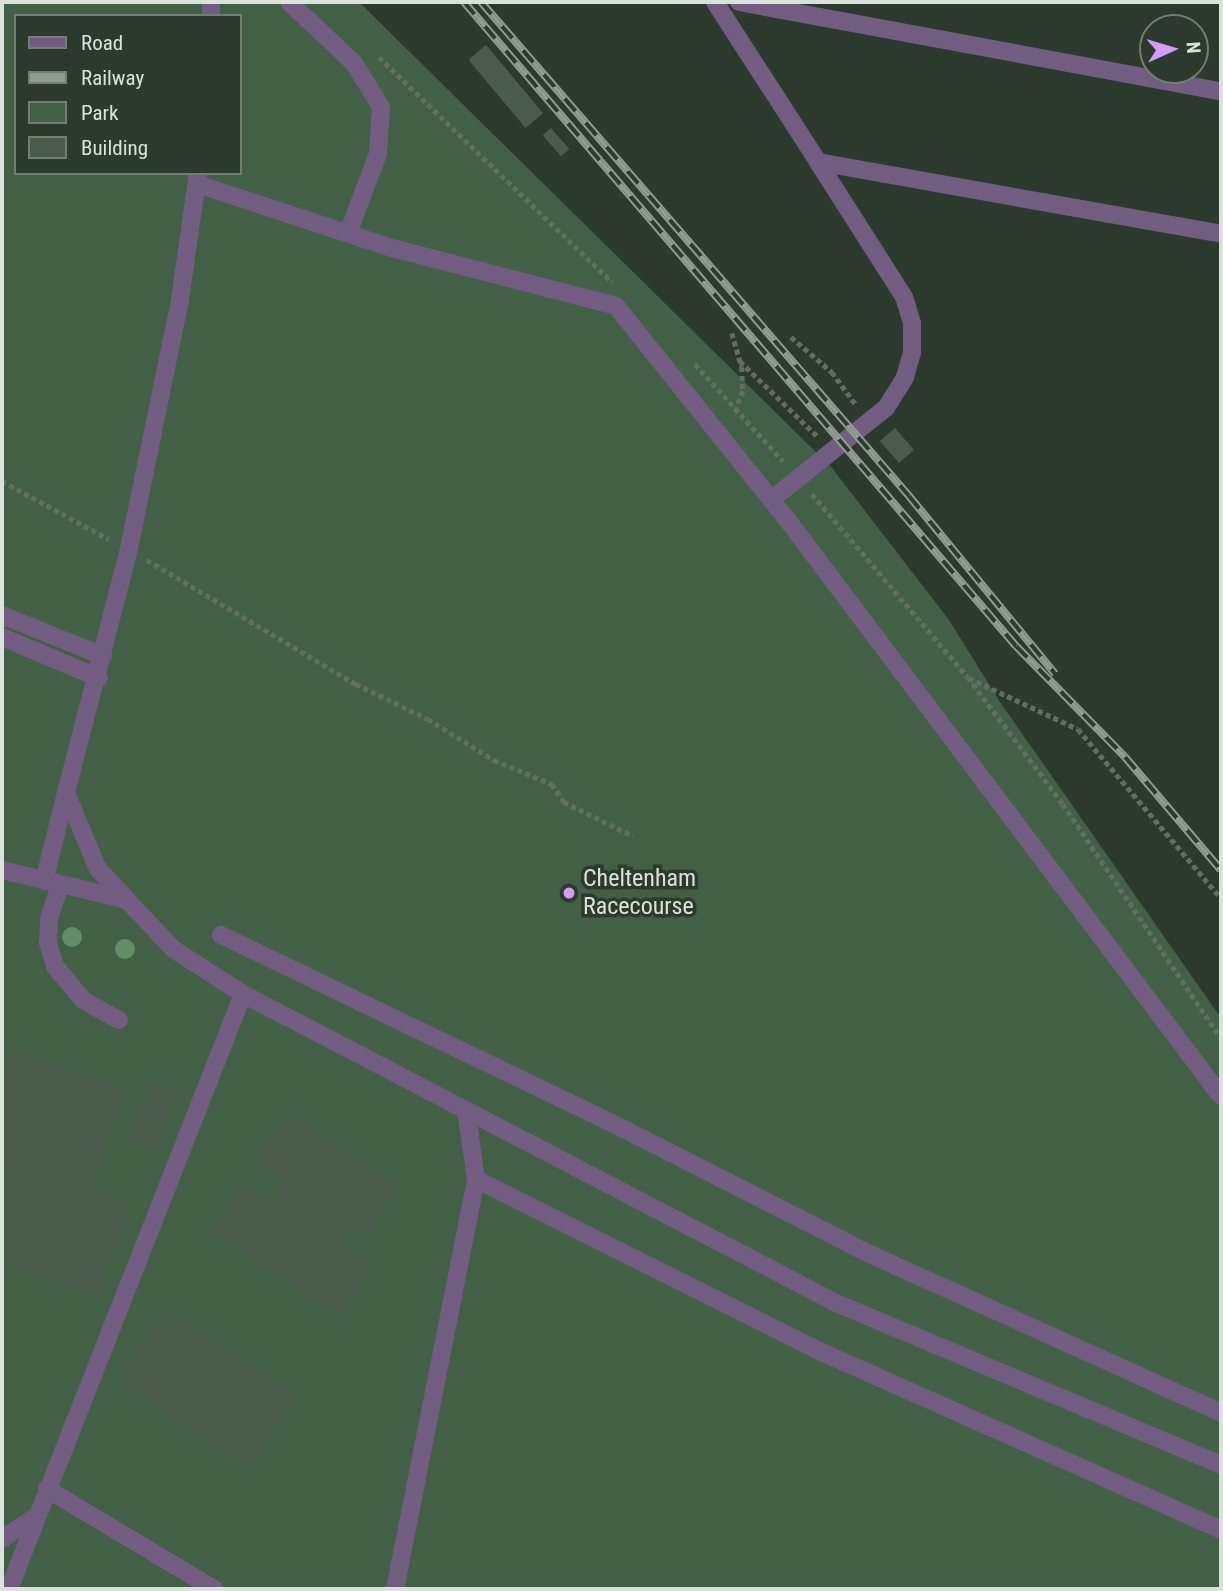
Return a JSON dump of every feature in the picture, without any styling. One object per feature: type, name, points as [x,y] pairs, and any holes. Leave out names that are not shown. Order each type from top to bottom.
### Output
[{"type":"lane","points":[[289,2],[354,63],[381,107],[378,153],[348,233]]},
{"type":"lane","points":[[715,2],[904,297],[912,323],[905,377],[870,423],[818,467],[771,500]]},
{"type":"lane","points":[[739,2],[1221,91]]},
{"type":"lane","points":[[818,162],[1221,234]]},
{"type":"lane","points":[[119,1020],[83,1000],[55,966],[48,943],[52,883],[66,793],[99,678],[129,549],[180,300],[197,179],[348,233],[616,306],[771,500],[1221,1096]]},
{"type":"lane","points":[[2,615],[103,656]]},
{"type":"lane","points":[[2,637],[99,678]]},
{"type":"lane","points":[[66,793],[98,869],[173,949],[243,994],[836,1303],[1221,1465]]},
{"type":"lane","points":[[2,870],[127,900]]},
{"type":"lane","points":[[221,935],[691,1161],[853,1246],[1221,1413]]},
{"type":"lane","points":[[9,1589],[243,994]]},
{"type":"lane","points":[[395,1589],[476,1179],[466,1110]]},
{"type":"lane","points":[[476,1179],[815,1349],[1221,1530]]},
{"type":"lane","points":[[47,1489],[214,1589]]},
{"type":"lane","points":[[2,1539],[37,1516]]},
{"type":"path","points":[[732,333],[740,362],[743,391],[736,409]]},
{"type":"path","points":[[791,337],[832,372],[870,423]]},
{"type":"path","points":[[740,362],[821,439],[807,453],[818,467]]},
{"type":"path","points":[[2,481],[129,549],[332,666],[356,684],[428,719],[494,760],[552,784],[564,802],[633,836]]},
{"type":"path","points":[[1221,898],[1078,729],[968,677],[1063,804],[1221,1038]]},
{"type":"green space","name":"Cheltenham Racecourse","points":[[2,2],[359,2],[832,468],[949,620],[1000,702],[1221,1018],[1221,1589],[2,1589]]},
{"type":"building","points":[[486,45],[543,113],[526,128],[468,60]]},
{"type":"building","points":[[551,128],[569,149],[561,156],[543,135]]},
{"type":"building","points":[[895,428],[914,450],[899,463],[880,441]]},
{"type":"building","points":[[13,1048],[125,1090],[89,1189],[130,1204],[96,1296],[2,1261],[2,1142],[8,1127],[2,1124],[2,1078]]},
{"type":"building","points":[[152,1081],[178,1092],[153,1151],[127,1140]]},
{"type":"building","points":[[289,1114],[399,1186],[367,1236],[349,1225],[338,1245],[372,1267],[340,1317],[211,1231],[243,1183],[273,1203],[285,1182],[255,1161]]},
{"type":"building","points":[[166,1310],[295,1394],[249,1465],[120,1381]]},
{"type":"railway","points":[[464,2],[1016,646],[1125,757],[1221,870]]},
{"type":"railway","points":[[481,2],[909,496],[1055,674]]},
{"type":"place","name":"Cheltenham Racecourse","points":[[569,893]]}]
